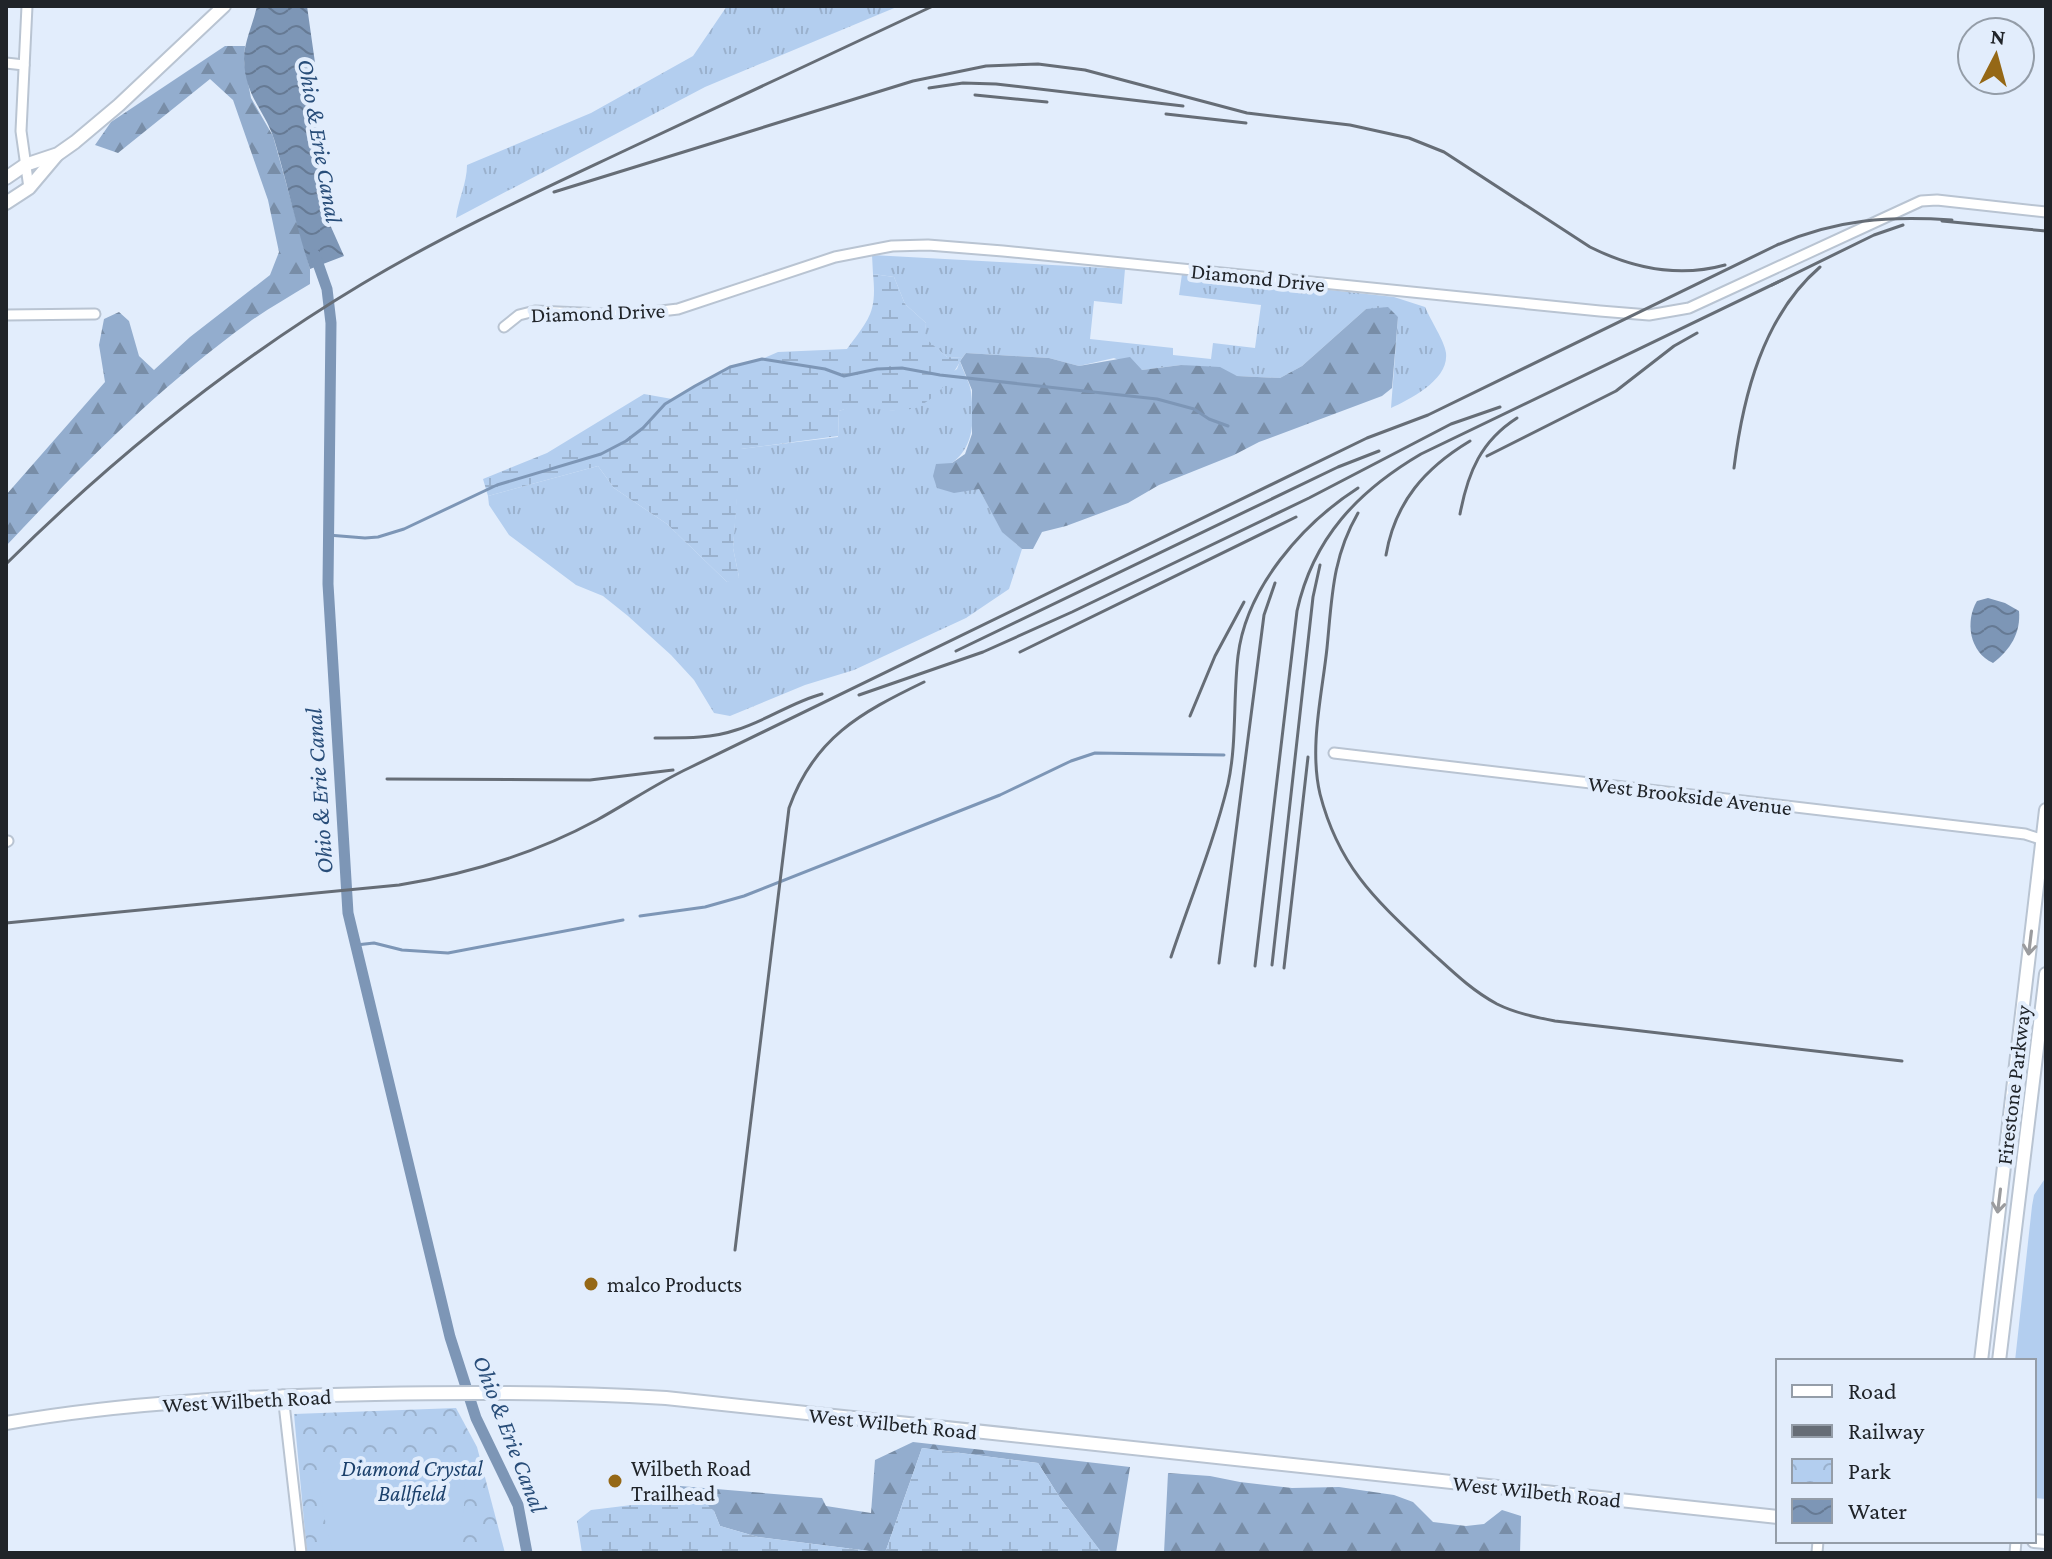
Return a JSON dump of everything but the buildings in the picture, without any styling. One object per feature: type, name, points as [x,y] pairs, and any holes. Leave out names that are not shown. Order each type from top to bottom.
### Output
[{"type":"main road","points":[[6,203],[29,188],[58,154],[102,121],[224,6]]},
{"type":"main road","points":[[6,178],[25,165],[58,154]]},
{"type":"main road","name":"Firestone Parkway","points":[[1981,1359],[2046,810]]},
{"type":"main road","name":"Firestone Parkway","points":[[1999,1359],[2046,974]]},
{"type":"main road","points":[[2022,1006],[2044,1009]]},
{"type":"main road","name":"West Wilbeth Road","points":[[6,1423],[164,1404],[283,1395],[500,1391],[581,1393],[666,1398],[1776,1517]]},
{"type":"street","points":[[27,6],[21,131],[29,188]]},
{"type":"street","points":[[6,63],[24,65]]},
{"type":"street","name":"Diamond Drive","points":[[504,327],[519,315],[535,311],[627,315],[678,309],[835,257],[910,244],[1660,315],[1706,302],[1910,204],[1937,200],[2046,212]]},
{"type":"street","points":[[6,315],[95,314]]},
{"type":"street","name":"West Brookside Avenue","points":[[1334,753],[2025,834],[2044,841]]},
{"type":"street","points":[[283,1395],[301,1553]]},
{"type":"green space","points":[[727,6],[899,6],[705,87],[456,218],[467,165],[591,113],[693,56]]},
{"type":"green space","points":[[225,46],[245,46],[244,62],[251,98],[273,136],[310,269],[310,284],[255,318],[183,374],[92,457],[6,546],[6,495],[105,382],[99,345],[104,319],[119,312],[129,321],[139,356],[154,370],[190,337],[270,275],[279,252],[268,200],[233,100],[210,79],[118,153],[95,145],[111,122]]},
{"type":"green space","points":[[872,255],[1125,269],[1122,304],[1094,301],[1090,339],[1173,348],[1173,355],[1211,359],[1213,343],[1255,348],[1261,305],[1179,295],[1182,274],[1394,297],[1425,307],[1445,348],[1445,363],[1427,387],[1391,408],[1398,317],[1366,309],[1302,366],[1280,378],[1237,376],[1181,365],[1142,370],[1114,358],[1079,366],[1049,358],[966,353],[962,358],[947,357],[924,338],[926,323],[905,304],[894,277],[873,274]]},
{"type":"green space","points":[[873,274],[894,277],[905,304],[926,323],[925,338],[947,357],[962,358],[944,386],[918,406],[896,411],[861,407],[847,409],[839,411],[838,436],[741,449],[733,548],[739,577],[735,581],[727,582],[667,524],[614,488],[598,466],[488,496],[483,479],[547,453],[644,394],[672,399],[730,367],[778,352],[847,349],[870,315],[874,298]]},
{"type":"green space","points":[[1388,307],[1398,317],[1392,388],[1382,396],[1259,442],[1159,485],[1128,503],[1042,532],[1033,549],[1022,549],[1002,532],[979,489],[954,493],[937,488],[933,476],[936,464],[952,463],[965,454],[972,434],[972,390],[960,361],[966,353],[1049,358],[1079,366],[1130,357],[1142,370],[1181,365],[1220,367],[1237,376],[1280,378],[1302,366],[1366,309]]},
{"type":"green space","points":[[960,361],[970,388],[972,422],[965,449],[952,463],[979,489],[1002,531],[1022,549],[1009,589],[966,618],[854,670],[805,685],[730,716],[714,713],[694,680],[628,616],[603,596],[576,585],[509,535],[489,505],[488,496],[598,466],[614,488],[667,524],[727,582],[739,577],[733,548],[740,449],[838,437],[839,411],[855,405],[896,411],[957,369]]},
{"type":"green space","points":[[2046,1177],[2046,1499],[2036,1498],[2036,1359],[2015,1359],[2034,1195]]},
{"type":"green space","name":"Diamond Crystal Ballfield","points":[[456,1408],[477,1447],[505,1553],[307,1553],[294,1414]]},
{"type":"green space","points":[[913,1442],[1130,1467],[1116,1553],[1101,1552],[1038,1463],[922,1448],[885,1553],[758,1537],[720,1526],[714,1511],[675,1500],[680,1486],[822,1498],[826,1506],[871,1513],[875,1460]]},
{"type":"green space","points":[[922,1448],[1038,1463],[1102,1553],[885,1553]]},
{"type":"green space","points":[[460,1451],[464,1477],[463,1516],[449,1553],[333,1553],[320,1487],[325,1480],[353,1477]]},
{"type":"green space","points":[[1168,1473],[1292,1488],[1339,1487],[1394,1495],[1413,1502],[1433,1522],[1466,1526],[1484,1524],[1502,1510],[1521,1516],[1520,1553],[1164,1553]]},
{"type":"green space","points":[[681,1499],[706,1503],[714,1511],[720,1526],[758,1537],[885,1553],[582,1553],[577,1521],[591,1510]]},
{"type":"water","points":[[257,6],[307,6],[317,77],[313,100],[327,218],[344,256],[310,269],[274,139],[251,93],[245,72],[245,46]]},
{"type":"water","points":[[1988,598],[2019,611],[2013,640],[1993,663],[1974,644],[1970,627],[1977,601]]},
{"type":"waterway","name":"Ohio & Erie Canal","points":[[315,255],[327,289],[331,323],[328,584],[348,913],[450,1337],[476,1418],[518,1505],[527,1553]]},
{"type":"waterway","points":[[328,535],[378,537],[404,529],[497,485],[601,454],[626,441],[665,404],[695,386],[730,367],[762,359],[825,369],[844,376],[877,369],[902,368],[1157,399],[1194,409],[1228,426]]},
{"type":"waterway","points":[[640,916],[705,907],[744,896],[1000,795],[1095,753],[1224,755]]},
{"type":"waterway","points":[[356,945],[374,943],[402,950],[448,953],[623,920]]},
{"type":"railway","points":[[6,564],[89,486],[176,413],[267,346],[362,284],[526,197],[933,6]]},
{"type":"railway","points":[[554,192],[913,81],[986,66],[1038,64],[1085,70],[1247,113],[1350,125],[1409,138],[1444,152],[1590,247],[1606,254],[1639,265],[1673,271],[1725,265]]},
{"type":"railway","points":[[929,88],[963,83],[996,84],[1183,106]]},
{"type":"railway","points":[[975,95],[1047,102]]},
{"type":"railway","points":[[1166,114],[1246,123]]},
{"type":"railway","points":[[6,923],[399,885],[450,875],[526,852],[574,832],[689,768],[1367,438],[1428,415],[1777,245],[1799,236],[1863,221],[1952,220]]},
{"type":"railway","points":[[1942,221],[2046,231]]},
{"type":"railway","points":[[1772,285],[1874,235],[1903,225]]},
{"type":"railway","points":[[1734,468],[1750,386],[1770,333],[1800,287],[1820,267]]},
{"type":"railway","points":[[1255,966],[1297,611],[1314,561],[1341,519],[1377,484],[1421,454],[1782,280]]},
{"type":"railway","points":[[1487,456],[1616,391],[1674,346],[1697,333]]},
{"type":"railway","points":[[859,695],[983,652],[1309,498],[1451,424],[1500,407]]},
{"type":"railway","points":[[1460,514],[1472,471],[1485,447],[1517,418]]},
{"type":"railway","points":[[1386,555],[1397,519],[1414,488],[1439,463],[1470,441]]},
{"type":"railway","points":[[956,651],[1338,467],[1379,451]]},
{"type":"railway","points":[[1171,957],[1228,784],[1233,753],[1238,656],[1252,606],[1280,560],[1298,539],[1358,488]]},
{"type":"railway","points":[[1358,513],[1343,546],[1332,595],[1318,721],[1317,776],[1328,820],[1338,843],[1362,882],[1393,916],[1470,986],[1497,1004],[1525,1014],[1555,1021],[1902,1061]]},
{"type":"railway","points":[[1020,652],[1296,517]]},
{"type":"railway","points":[[1272,965],[1313,597],[1320,565]]},
{"type":"railway","points":[[1219,963],[1264,615],[1275,583]]},
{"type":"railway","points":[[1190,716],[1215,656],[1244,602]]},
{"type":"railway","points":[[735,1250],[789,808],[812,763],[842,730],[879,705],[924,682]]},
{"type":"railway","points":[[655,738],[726,733],[822,694]]},
{"type":"railway","points":[[1284,968],[1308,757]]},
{"type":"railway","points":[[387,779],[590,780],[673,770]]},
{"type":"place","name":"malco Products","points":[[591,1284]]},
{"type":"place","name":"Wilbeth Road Trailhead","points":[[615,1481]]}]
